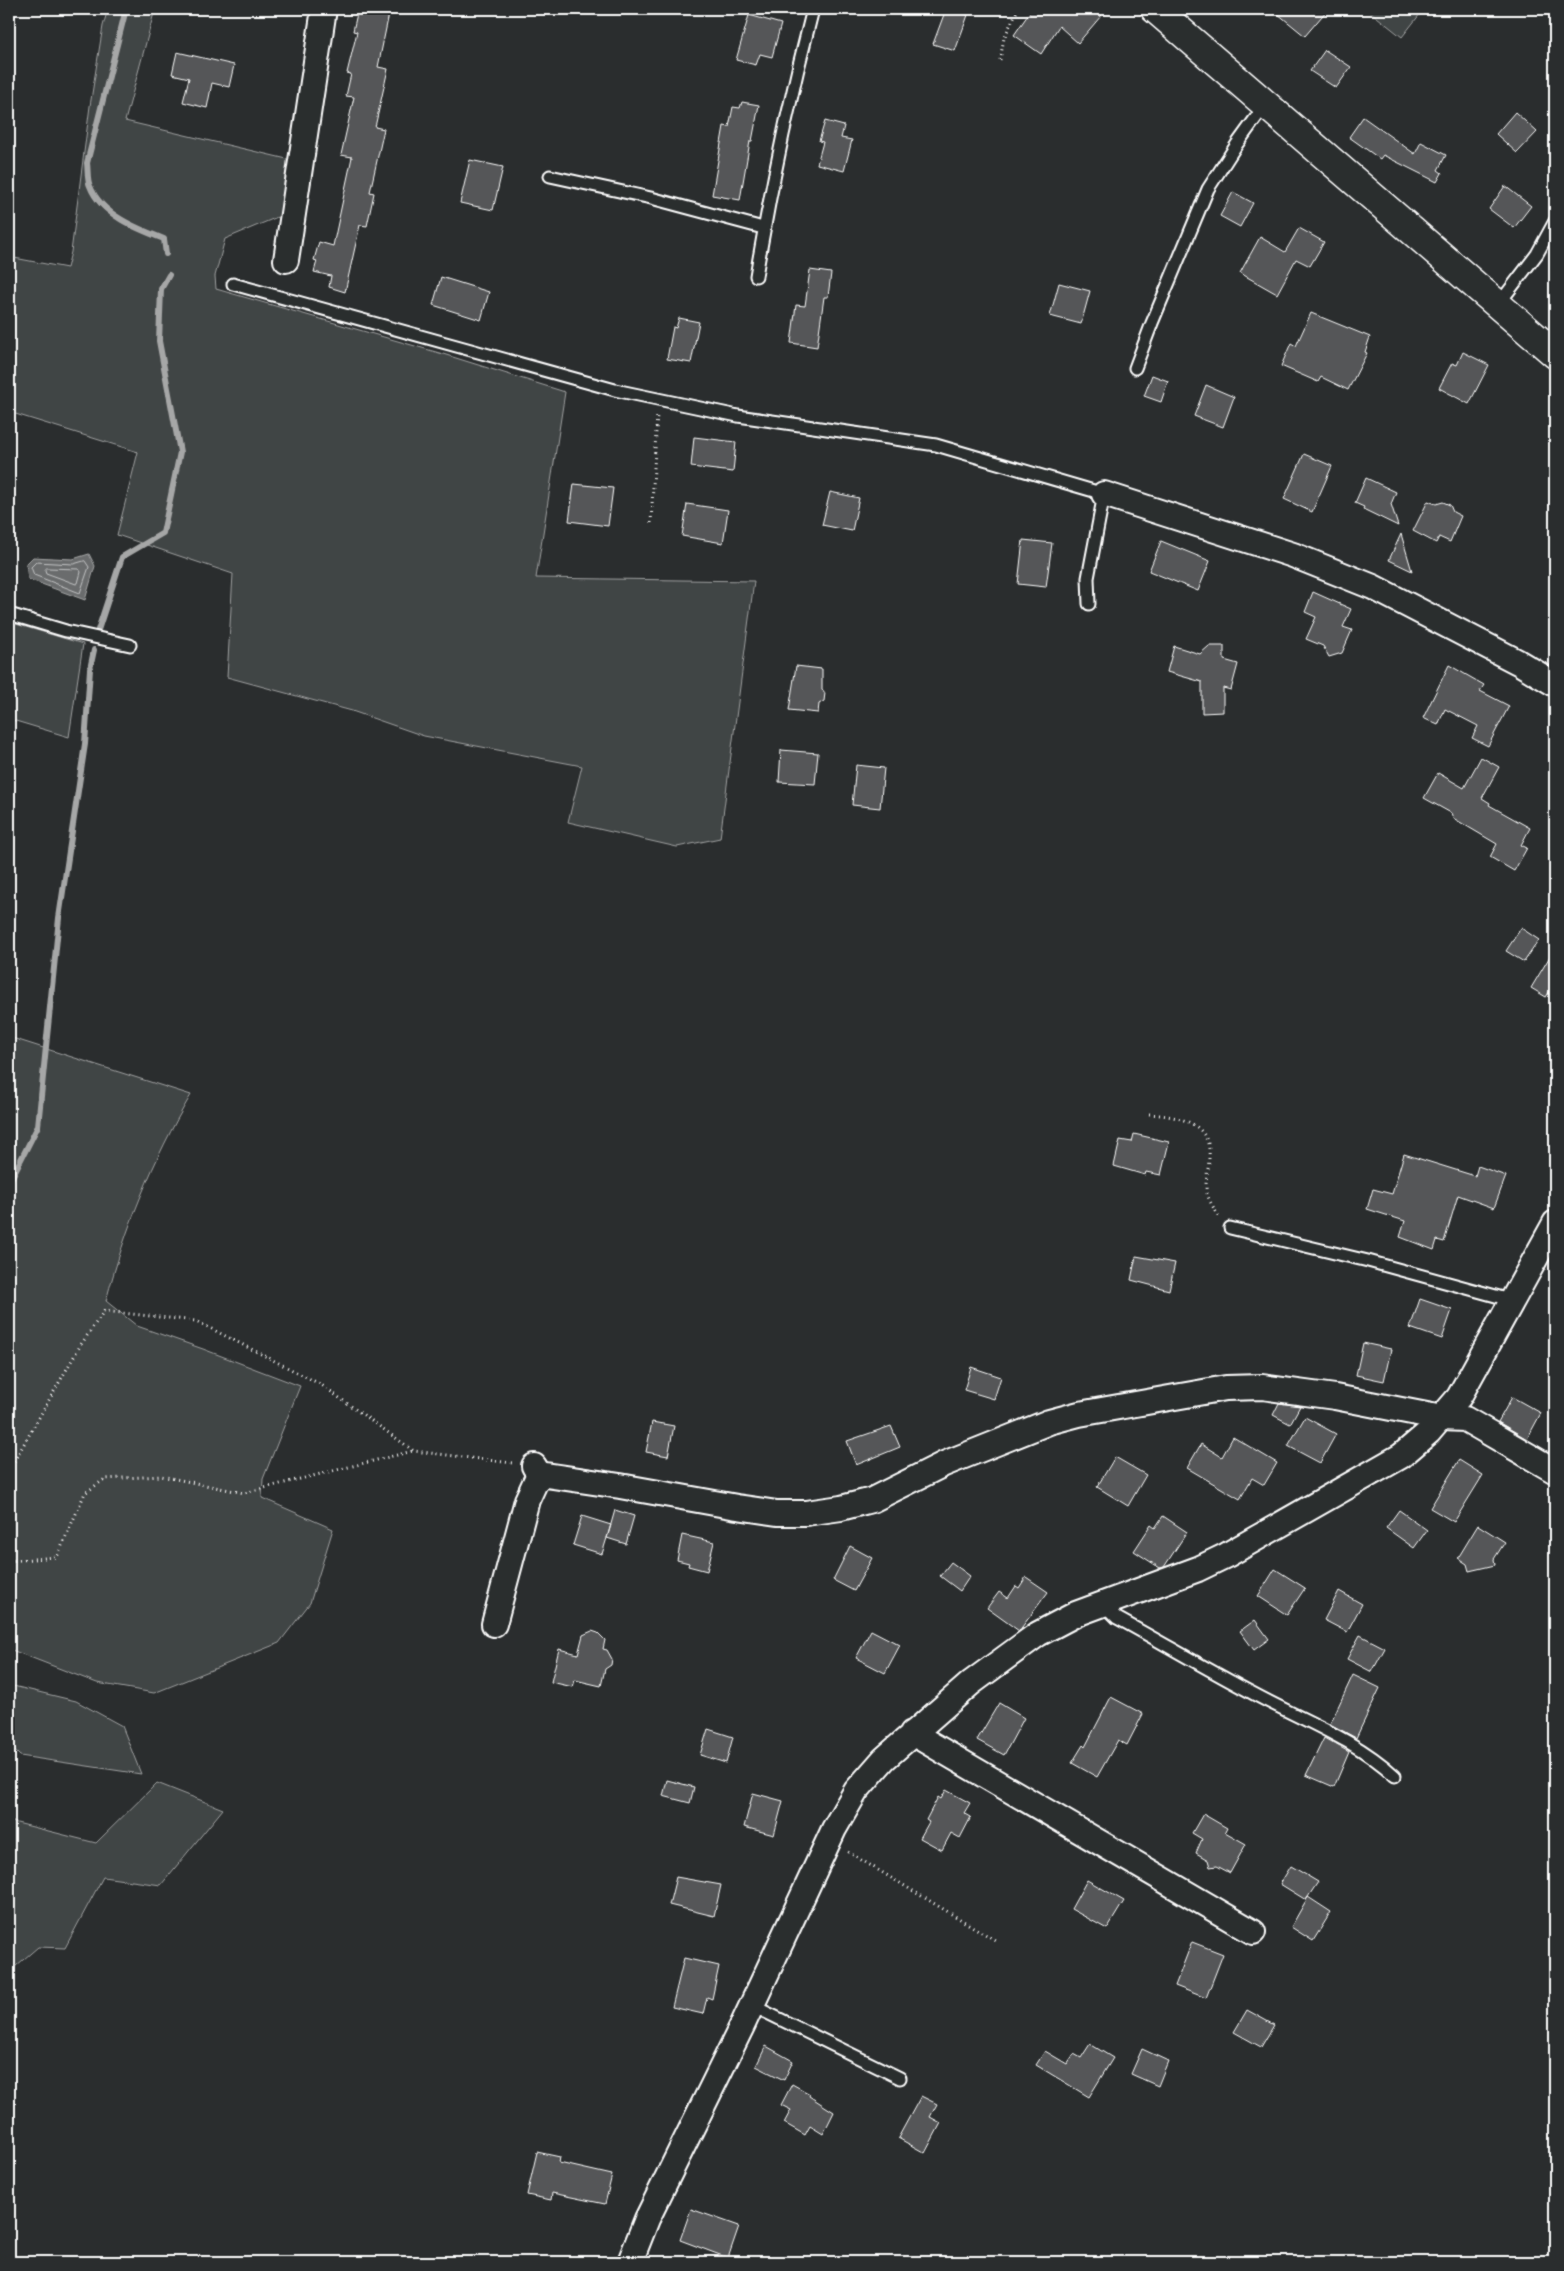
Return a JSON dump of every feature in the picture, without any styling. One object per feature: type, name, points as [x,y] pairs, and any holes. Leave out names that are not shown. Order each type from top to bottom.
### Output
[{"type":"main road","points":[[1155,9],[1555,354]]},
{"type":"street","points":[[286,260],[324,9]]},
{"type":"street","points":[[1104,494],[1293,555],[1373,587],[1518,662],[1555,684]]},
{"type":"street","points":[[635,2261],[650,2212],[829,1839],[856,1791],[884,1759],[990,1668],[1038,1634],[1076,1614],[1198,1569],[1264,1536],[1401,1456],[1442,1418],[1459,1397],[1514,1301],[1555,1224]]},
{"type":"street","points":[[494,1624],[527,1500],[537,1470],[737,1507],[777,1512],[806,1513],[841,1508],[872,1500],[944,1464],[1048,1422],[1079,1414],[1226,1388],[1262,1388],[1335,1397],[1442,1418],[1465,1419],[1555,1472]]},
{"type":"street","points":[[912,1733],[1253,1932]]},
{"type":"lane","points":[[756,276],[763,228],[796,72],[813,9]]},
{"type":"lane","points":[[1135,368],[1208,189],[1266,104]]},
{"type":"lane","points":[[550,176],[651,198],[763,228]]},
{"type":"lane","points":[[1498,305],[1537,254],[1555,221]]},
{"type":"lane","points":[[233,284],[615,390],[738,416],[936,445],[1104,494],[1088,578],[1089,604]]},
{"type":"lane","points":[[9,614],[66,631],[130,645]]},
{"type":"lane","points":[[1230,1228],[1368,1261],[1514,1301]]},
{"type":"lane","points":[[1103,1604],[1117,1618],[1252,1693],[1349,1742],[1380,1762],[1395,1776]]},
{"type":"lane","points":[[751,2005],[900,2078]]},
{"type":"path","points":[[1000,60],[1004,38],[1018,9]]},
{"type":"path","points":[[651,523],[658,400]]},
{"type":"path","points":[[1149,1114],[1175,1116],[1200,1128],[1208,1139],[1210,1157],[1206,1192],[1218,1217],[1230,1228]]},
{"type":"path","points":[[9,1470],[80,1346],[104,1311],[196,1320],[320,1384],[414,1451]]},
{"type":"path","points":[[9,1561],[57,1557],[85,1494],[105,1479],[161,1476],[244,1493],[414,1451],[537,1470]]},
{"type":"path","points":[[829,1839],[995,1940]]},
{"type":"shaded area","points":[[108,9],[155,9],[125,121],[287,159],[287,213],[225,239],[215,276],[216,289],[443,354],[565,392],[536,578],[754,581],[720,838],[677,847],[568,822],[582,766],[424,736],[352,711],[227,677],[233,574],[117,535],[138,452],[9,412],[9,257],[67,268],[71,252],[90,106],[103,26]]},
{"type":"shaded area","points":[[1367,9],[1424,9],[1402,37]]},
{"type":"shaded area","points":[[9,622],[83,644],[69,737],[9,719]]},
{"type":"shaded area","points":[[9,1037],[191,1095],[164,1144],[141,1195],[122,1247],[106,1301],[137,1326],[300,1386],[263,1479],[262,1498],[333,1529],[310,1603],[279,1643],[154,1693],[97,1683],[9,1649]]},
{"type":"shaded area","points":[[9,1685],[76,1701],[122,1726],[141,1774],[20,1756],[9,1745]]},
{"type":"shaded area","points":[[157,1783],[223,1809],[161,1885],[103,1877],[65,1948],[38,1947],[9,1972],[9,1821],[96,1843]]},
{"type":"water","points":[[89,554],[95,566],[85,600],[28,579],[26,564],[33,557],[73,559]]},
{"type":"building","points":[[358,9],[390,9],[378,67],[388,69],[375,127],[384,129],[370,192],[374,193],[367,226],[360,225],[345,292],[329,287],[331,276],[314,272],[317,261],[314,260],[319,242],[333,246],[352,157],[341,155],[354,97],[346,96],[351,74],[347,73],[357,32],[353,31]]},
{"type":"building","points":[[946,9],[952,9],[968,15],[955,51],[933,44]]},
{"type":"building","points":[[1032,9],[1107,9],[1078,43],[1059,26],[1041,54],[1014,35]]},
{"type":"building","points":[[1272,9],[1328,9],[1305,36]]},
{"type":"building","points":[[749,15],[781,24],[772,57],[760,54],[756,65],[736,60]]},
{"type":"building","points":[[1325,50],[1351,67],[1336,88],[1310,71]]},
{"type":"building","points":[[177,52],[234,65],[229,87],[212,83],[207,108],[183,102],[189,78],[172,74]]},
{"type":"building","points":[[742,102],[759,105],[752,141],[750,141],[740,200],[712,195],[724,126],[729,127],[733,107],[740,108]]},
{"type":"building","points":[[1515,112],[1537,132],[1517,153],[1496,134]]},
{"type":"building","points":[[1363,117],[1415,154],[1421,142],[1446,155],[1438,170],[1442,173],[1437,182],[1383,155],[1380,159],[1349,137]]},
{"type":"building","points":[[825,121],[844,126],[841,138],[852,140],[844,171],[817,164],[823,142],[819,141]]},
{"type":"building","points":[[470,160],[503,167],[493,210],[460,203]]},
{"type":"building","points":[[1505,186],[1531,206],[1514,228],[1489,209]]},
{"type":"building","points":[[1233,192],[1253,203],[1240,227],[1220,216]]},
{"type":"building","points":[[1299,228],[1324,242],[1310,266],[1296,259],[1277,294],[1240,273],[1260,237],[1285,252]]},
{"type":"building","points":[[810,270],[831,273],[828,297],[824,297],[817,347],[791,343],[796,305],[805,306]]},
{"type":"building","points":[[441,277],[489,292],[481,320],[433,305]]},
{"type":"building","points":[[1059,283],[1090,291],[1081,324],[1050,316]]},
{"type":"building","points":[[1311,313],[1370,337],[1365,352],[1367,353],[1348,390],[1321,377],[1318,382],[1281,366],[1291,343],[1296,346]]},
{"type":"building","points":[[679,318],[699,322],[691,363],[667,359],[673,327],[676,328]]},
{"type":"building","points":[[1463,352],[1489,365],[1469,404],[1439,388],[1452,363],[1457,365]]},
{"type":"building","points":[[1152,375],[1168,381],[1161,402],[1144,396]]},
{"type":"building","points":[[1206,385],[1234,397],[1223,427],[1194,416]]},
{"type":"building","points":[[694,437],[736,442],[733,472],[691,467]]},
{"type":"building","points":[[1304,454],[1332,466],[1312,512],[1284,499]]},
{"type":"building","points":[[1366,478],[1396,492],[1391,504],[1398,526],[1363,509],[1364,507],[1355,503]]},
{"type":"building","points":[[574,484],[613,488],[608,526],[569,521]]},
{"type":"building","points":[[830,492],[859,498],[852,531],[822,525]]},
{"type":"building","points":[[1428,501],[1436,504],[1443,502],[1450,505],[1453,512],[1461,516],[1450,542],[1439,537],[1436,543],[1413,531]]},
{"type":"building","points":[[687,504],[728,510],[723,543],[682,536]]},
{"type":"building","points":[[1401,534],[1412,571],[1389,560]]},
{"type":"building","points":[[1023,540],[1052,543],[1046,587],[1018,584]]},
{"type":"building","points":[[1161,541],[1210,561],[1198,591],[1149,571]]},
{"type":"building","points":[[1313,592],[1351,609],[1343,627],[1352,630],[1342,653],[1329,657],[1323,646],[1306,639],[1316,617],[1305,612]]},
{"type":"building","points":[[1174,646],[1200,654],[1209,646],[1224,646],[1224,660],[1238,664],[1231,690],[1223,688],[1223,712],[1202,713],[1202,682],[1167,672]]},
{"type":"building","points":[[1449,665],[1484,685],[1480,691],[1509,706],[1488,746],[1472,738],[1478,726],[1445,709],[1438,725],[1423,718]]},
{"type":"building","points":[[796,666],[822,669],[822,689],[825,693],[824,701],[819,704],[818,713],[789,710]]},
{"type":"building","points":[[781,750],[818,753],[815,784],[779,782]]},
{"type":"building","points":[[1481,757],[1499,767],[1482,798],[1490,803],[1489,805],[1530,828],[1521,845],[1527,848],[1514,871],[1490,857],[1497,844],[1453,818],[1451,813],[1424,798],[1438,773],[1464,788]]},
{"type":"building","points":[[856,765],[884,768],[880,808],[852,805]]},
{"type":"building","points":[[1521,928],[1539,940],[1524,962],[1506,951]]},
{"type":"building","points":[[1555,948],[1555,983],[1546,997],[1531,988]]},
{"type":"building","points":[[1134,1134],[1169,1142],[1161,1175],[1146,1172],[1145,1175],[1114,1166],[1120,1140],[1132,1142]]},
{"type":"building","points":[[1404,1154],[1475,1176],[1478,1166],[1506,1176],[1494,1208],[1458,1195],[1444,1242],[1437,1240],[1434,1250],[1400,1237],[1405,1221],[1367,1209],[1373,1189],[1392,1194]]},
{"type":"building","points":[[1136,1256],[1175,1263],[1169,1290],[1131,1280]]},
{"type":"building","points":[[1420,1299],[1452,1310],[1442,1339],[1410,1328]]},
{"type":"building","points":[[1363,1343],[1391,1349],[1384,1381],[1356,1375]]},
{"type":"building","points":[[971,1367],[1001,1377],[994,1399],[964,1390]]},
{"type":"building","points":[[1512,1397],[1541,1413],[1527,1439],[1498,1422]]},
{"type":"building","points":[[1279,1403],[1300,1406],[1290,1424],[1273,1415]]},
{"type":"building","points":[[1305,1417],[1336,1434],[1320,1463],[1288,1446]]},
{"type":"building","points":[[652,1422],[674,1426],[668,1456],[646,1452]]},
{"type":"building","points":[[891,1426],[900,1447],[856,1465],[847,1441]]},
{"type":"building","points":[[1233,1437],[1277,1463],[1264,1485],[1252,1478],[1240,1499],[1187,1468],[1201,1444],[1222,1457]]},
{"type":"building","points":[[1115,1457],[1146,1475],[1128,1506],[1097,1487]]},
{"type":"building","points":[[1459,1460],[1483,1475],[1454,1522],[1430,1508]]},
{"type":"building","points":[[615,1510],[634,1516],[626,1544],[607,1538]]},
{"type":"building","points":[[1399,1510],[1427,1530],[1414,1548],[1386,1528]]},
{"type":"building","points":[[582,1516],[611,1525],[602,1554],[573,1545]]},
{"type":"building","points":[[1163,1516],[1187,1532],[1164,1567],[1160,1568],[1134,1551],[1151,1525],[1155,1528]]},
{"type":"building","points":[[1478,1525],[1505,1542],[1494,1559],[1495,1565],[1469,1571],[1467,1564],[1458,1558]]},
{"type":"building","points":[[682,1535],[714,1542],[707,1571],[688,1566],[689,1563],[677,1560]]},
{"type":"building","points":[[850,1546],[872,1558],[854,1591],[833,1580]]},
{"type":"building","points":[[951,1562],[970,1576],[960,1591],[940,1576]]},
{"type":"building","points":[[1275,1569],[1305,1588],[1287,1615],[1258,1596]]},
{"type":"building","points":[[1026,1577],[1048,1592],[1019,1631],[987,1608],[999,1592],[1008,1598],[1016,1586],[1019,1588]]},
{"type":"building","points":[[1339,1591],[1362,1604],[1347,1632],[1324,1620]]},
{"type":"building","points":[[1255,1620],[1269,1639],[1254,1650],[1240,1631]]},
{"type":"building","points":[[871,1630],[900,1645],[885,1673],[856,1658]]},
{"type":"building","points":[[592,1631],[598,1633],[605,1640],[603,1649],[607,1650],[612,1659],[611,1665],[605,1669],[601,1686],[575,1680],[573,1687],[551,1682],[559,1649],[578,1654],[583,1635]]},
{"type":"building","points":[[1360,1635],[1385,1648],[1372,1672],[1347,1659]]},
{"type":"building","points":[[1353,1675],[1380,1688],[1356,1738],[1330,1724]]},
{"type":"building","points":[[1111,1697],[1143,1714],[1127,1745],[1118,1740],[1097,1777],[1072,1763],[1083,1745],[1085,1747]]},
{"type":"building","points":[[999,1703],[1024,1718],[1004,1755],[977,1740]]},
{"type":"building","points":[[708,1729],[733,1737],[726,1763],[700,1755]]},
{"type":"building","points":[[1324,1738],[1349,1752],[1334,1787],[1306,1775]]},
{"type":"building","points":[[667,1780],[694,1787],[690,1803],[663,1796]]},
{"type":"building","points":[[946,1790],[970,1803],[964,1813],[971,1817],[960,1838],[951,1833],[942,1850],[920,1838],[929,1822],[926,1820],[938,1797],[941,1799]]},
{"type":"building","points":[[753,1793],[783,1801],[774,1835],[744,1827]]},
{"type":"building","points":[[1203,1814],[1227,1828],[1225,1832],[1246,1844],[1230,1873],[1217,1866],[1210,1867],[1208,1860],[1196,1853],[1202,1839],[1192,1833]]},
{"type":"building","points":[[1291,1866],[1318,1882],[1306,1900],[1280,1884]]},
{"type":"building","points":[[676,1877],[721,1885],[714,1916],[669,1905]]},
{"type":"building","points":[[1087,1880],[1124,1901],[1107,1929],[1071,1909]]},
{"type":"building","points":[[1308,1897],[1331,1912],[1313,1941],[1291,1927]]},
{"type":"building","points":[[1192,1942],[1223,1954],[1206,1998],[1175,1986]]},
{"type":"building","points":[[684,1958],[719,1966],[712,1999],[707,1997],[703,2014],[672,2007]]},
{"type":"building","points":[[1247,2010],[1274,2025],[1261,2047],[1234,2032]]},
{"type":"building","points":[[1090,2044],[1113,2058],[1089,2097],[1036,2065],[1045,2051],[1067,2064],[1074,2054],[1081,2058]]},
{"type":"building","points":[[766,2046],[793,2061],[784,2080],[756,2066]]},
{"type":"building","points":[[1142,2049],[1168,2061],[1158,2086],[1131,2074]]},
{"type":"building","points":[[792,2084],[810,2094],[809,2096],[834,2112],[823,2134],[810,2126],[805,2135],[784,2123],[791,2110],[781,2105]]},
{"type":"building","points":[[921,2096],[937,2104],[930,2117],[941,2123],[925,2153],[898,2138]]},
{"type":"building","points":[[537,2152],[560,2157],[559,2163],[612,2175],[605,2204],[552,2193],[551,2200],[527,2195]]},
{"type":"building","points":[[691,2209],[739,2226],[728,2258],[680,2240]]},
{"type":"waterway","points":[[126,9],[87,163],[88,181],[95,196],[111,213],[143,231],[164,239],[166,254]]},
{"type":"waterway","points":[[98,630],[122,557],[163,533],[180,452],[159,341],[161,289],[169,275]]},
{"type":"waterway","points":[[9,1183],[38,1126],[59,918],[85,744],[90,669],[94,650]]}]
